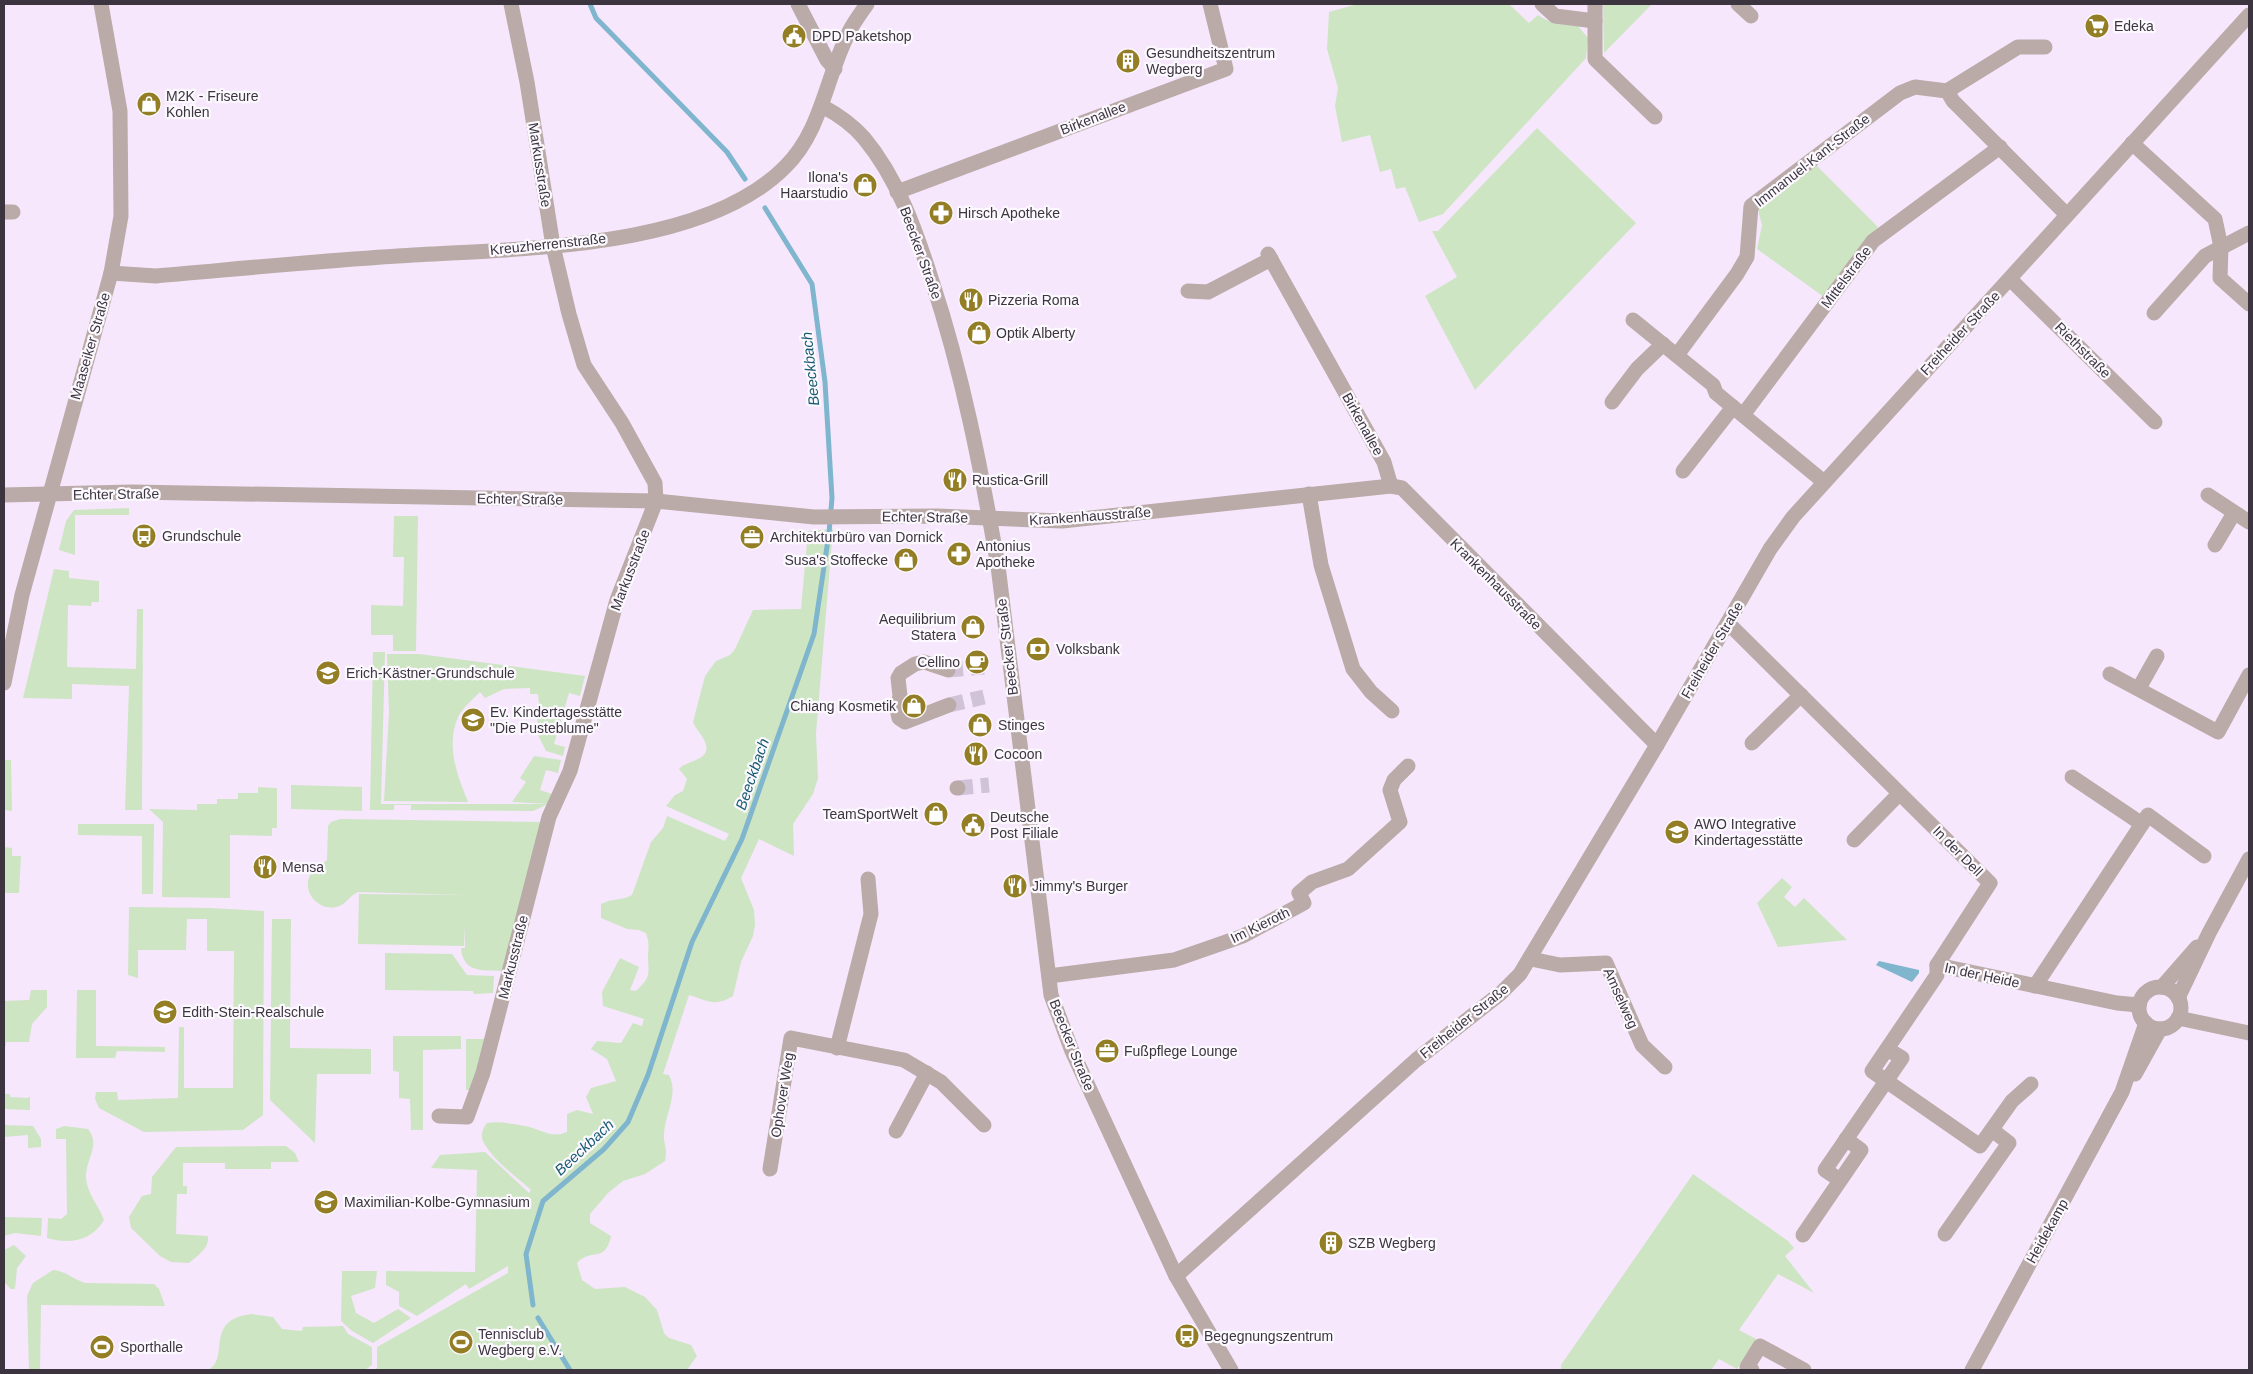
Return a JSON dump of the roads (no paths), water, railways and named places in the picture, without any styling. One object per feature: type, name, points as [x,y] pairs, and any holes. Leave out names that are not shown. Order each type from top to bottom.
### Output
[{"type":"street","name":"Maaseiker Straße","points":[[4,683],[22,594],[111,273],[121,216],[120,111],[101,4]]},
{"type":"street","name":"Markusstraße","points":[[439,1116],[467,1117],[483,1073],[549,817],[570,771],[617,600],[656,502],[655,483],[622,423],[584,365],[569,314],[553,246],[527,82],[510,4]]},
{"type":"street","points":[[798,4],[827,60],[836,69]]},
{"type":"street","name":"Kreuzherrenstraße","points":[[111,273],[156,276],[553,246],[643,232],[701,218],[743,200],[769,182],[787,166],[802,147],[822,106],[849,32],[867,4]]},
{"type":"street","name":"Birkenallee","points":[[897,192],[1226,69],[1210,4]]},
{"type":"street","points":[[1542,4],[1555,16],[1594,21]]},
{"type":"street","points":[[1595,4],[1595,59],[1655,117]]},
{"type":"street","points":[[1738,4],[1751,16]]},
{"type":"street","name":"Freiheider Straße","points":[[1176,1276],[1416,1060],[1501,993],[1531,959],[1770,549],[1792,517],[2249,15]]},
{"type":"street","points":[[2045,47],[2018,47],[1946,90],[1953,101],[2067,215]]},
{"type":"street","name":"Immanuel-Kant-Straße","points":[[1677,355],[1737,274],[1747,257],[1751,206],[1900,93],[1914,87],[1946,90]]},
{"type":"street","name":"Beecker Straße","points":[[822,106],[842,118],[863,137],[877,156],[897,192],[919,239],[962,380],[991,519],[1051,995],[1072,1051],[1176,1276],[1231,1370]]},
{"type":"street","points":[[2132,143],[2215,219],[2220,247],[2220,278],[2249,304]]},
{"type":"street","name":"Mittelstraße","points":[[1683,471],[1738,411],[1873,241],[2000,148]]},
{"type":"street","points":[[2154,313],[2205,256],[2249,233]]},
{"type":"street","name":"Birkenallee","points":[[1188,291],[1208,292],[1269,257],[1384,462],[1391,486]]},
{"type":"street","name":"Riethstraße","points":[[2010,279],[2155,422]]},
{"type":"street","points":[[1633,320],[1713,385],[1716,392],[1824,482]]},
{"type":"street","points":[[1612,402],[1637,369],[1663,344]]},
{"type":"street","name":"Krankenhausstraße","points":[[991,519],[1062,521],[1391,486],[1402,488],[1657,745]]},
{"type":"street","name":"Echter Straße","points":[[4,495],[132,492],[656,502],[823,517],[937,516],[991,519]]},
{"type":"street","points":[[1309,494],[1321,565],[1353,669],[1371,692],[1392,711]]},
{"type":"street","points":[[2208,495],[2249,522]]},
{"type":"street","points":[[2215,545],[2234,513]]},
{"type":"street","name":"In der Dell","points":[[1728,623],[1990,883],[1938,966]]},
{"type":"street","points":[[2139,688],[2157,656]]},
{"type":"street","points":[[948,670],[924,662],[915,664],[901,673],[898,678],[900,696],[897,709],[899,718],[905,722],[949,705]]},
{"type":"street","points":[[2110,674],[2218,732],[2249,675]]},
{"type":"street","points":[[1752,743],[1800,695]]},
{"type":"street","name":"Im Kieroth","points":[[1049,976],[1174,960],[1243,936],[1304,903],[1299,893],[1312,882],[1348,869],[1400,822],[1390,790],[1394,780],[1408,766]]},
{"type":"street","points":[[2072,777],[2142,824],[2148,815],[2204,856]]},
{"type":"street","points":[[1854,840],[1899,794]]},
{"type":"street","name":"In der Heide","points":[[2035,986],[2142,824]]},
{"type":"street","points":[[2178,998],[2209,933],[2249,859]]},
{"type":"street","points":[[837,1048],[871,914],[868,879]]},
{"type":"street","points":[[2162,987],[2209,933]]},
{"type":"street","name":"Amselweg","points":[[1531,959],[1560,965],[1606,962],[1642,1045],[1665,1067]]},
{"type":"street","name":"In der Heide","points":[[1997,1160],[1980,1146],[1872,1071],[1937,976],[1938,966],[2117,1003],[2139,1005]]},
{"type":"street","points":[[2162,987],[2168,989],[2178,998],[2181,1011],[2171,1026],[2160,1029],[2146,1023],[2141,1016],[2139,1005],[2145,993],[2150,989],[2162,987]]},
{"type":"street","points":[[2178,1018],[2249,1033]]},
{"type":"street","name":"Heidekamp","points":[[1972,1370],[2122,1092],[2146,1023]]},
{"type":"street","name":"Heidekamp","points":[[2122,1092],[2136,1074],[2160,1029]]},
{"type":"street","name":"Ophover Weg","points":[[770,1169],[791,1038],[904,1060],[941,1082],[984,1125]]},
{"type":"street","points":[[896,1131],[927,1073]]},
{"type":"street","points":[[1803,1235],[1840,1180],[1825,1170],[1886,1081]]},
{"type":"street","points":[[1980,1146],[2012,1101],[2031,1084]]},
{"type":"street","points":[[1946,1234],[2009,1143],[1992,1130]]},
{"type":"street","points":[[1752,1370],[1747,1367],[1760,1346],[1804,1370]]},
{"type":"water","points":[[1879,961],[1919,970],[1919,973],[1912,982],[1876,965]]},
{"type":"waterway","name":"Beeckbach","points":[[590,4],[596,18],[727,152],[745,179]]},
{"type":"waterway","name":"Beeckbach","points":[[533,1305],[526,1254],[543,1201],[604,1149],[628,1122],[648,1075],[692,942],[742,839],[814,634],[829,533],[832,498],[825,382],[812,284],[765,208]]},
{"type":"waterway","name":"Beeckbach","points":[[538,1318],[570,1370]]},
{"type":"tunnel","points":[[948,670],[984,667]]},
{"type":"tunnel","points":[[949,705],[984,697]]},
{"type":"tunnel","points":[[958,788],[989,785]]},
{"type":"place","name":"Edeka","points":[[2097,26]]},
{"type":"place","name":"DPD Paketshop","points":[[794,36]]},
{"type":"place","name":"Gesundheitszentrum Wegberg","points":[[1128,61]]},
{"type":"place","name":"M2K - Friseure Kohlen","points":[[149,104]]},
{"type":"place","name":"Ilona's Haarstudio","points":[[865,185]]},
{"type":"place","name":"Hirsch Apotheke","points":[[941,213]]},
{"type":"place","name":"Pizzeria Roma","points":[[971,300]]},
{"type":"place","name":"Optik Alberty","points":[[979,333]]},
{"type":"place","name":"Rustica-Grill","points":[[955,480]]},
{"type":"place","name":"Grundschule","points":[[144,536]]},
{"type":"place","name":"Architekturbüro van Dornick","points":[[752,537]]},
{"type":"place","name":"Antonius Apotheke","points":[[959,554]]},
{"type":"place","name":"Susa's Stoffecke","points":[[906,560]]},
{"type":"place","name":"Aequilibrium Statera","points":[[973,627]]},
{"type":"place","name":"Volksbank","points":[[1038,649]]},
{"type":"place","name":"Cellino","points":[[977,662]]},
{"type":"place","name":"Erich-Kästner-Grundschule","points":[[328,673]]},
{"type":"place","name":"Chiang Kosmetik","points":[[914,706]]},
{"type":"place","name":"Ev. Kindertagesstätte \"Die Pusteblume\"","points":[[473,720]]},
{"type":"place","name":"Stinges","points":[[980,725]]},
{"type":"place","name":"Cocoon","points":[[976,754]]},
{"type":"place","name":"TeamSportWelt","points":[[936,814]]},
{"type":"place","name":"Deutsche Post Filiale","points":[[973,825]]},
{"type":"place","name":"AWO Integrative Kindertagesstätte","points":[[1677,832]]},
{"type":"place","name":"Mensa","points":[[265,867]]},
{"type":"place","name":"Jimmy's Burger","points":[[1015,886]]},
{"type":"place","name":"Edith-Stein-Realschule","points":[[165,1012]]},
{"type":"place","name":"Fußpflege Lounge","points":[[1107,1051]]},
{"type":"place","name":"Maximilian-Kolbe-Gymnasium","points":[[326,1202]]},
{"type":"place","name":"SZB Wegberg","points":[[1331,1243]]},
{"type":"place","name":"Begegnungszentrum","points":[[1187,1336]]},
{"type":"place","name":"Tennisclub Wegberg e.V.","points":[[461,1342]]},
{"type":"place","name":"Sporthalle","points":[[102,1347]]}]
